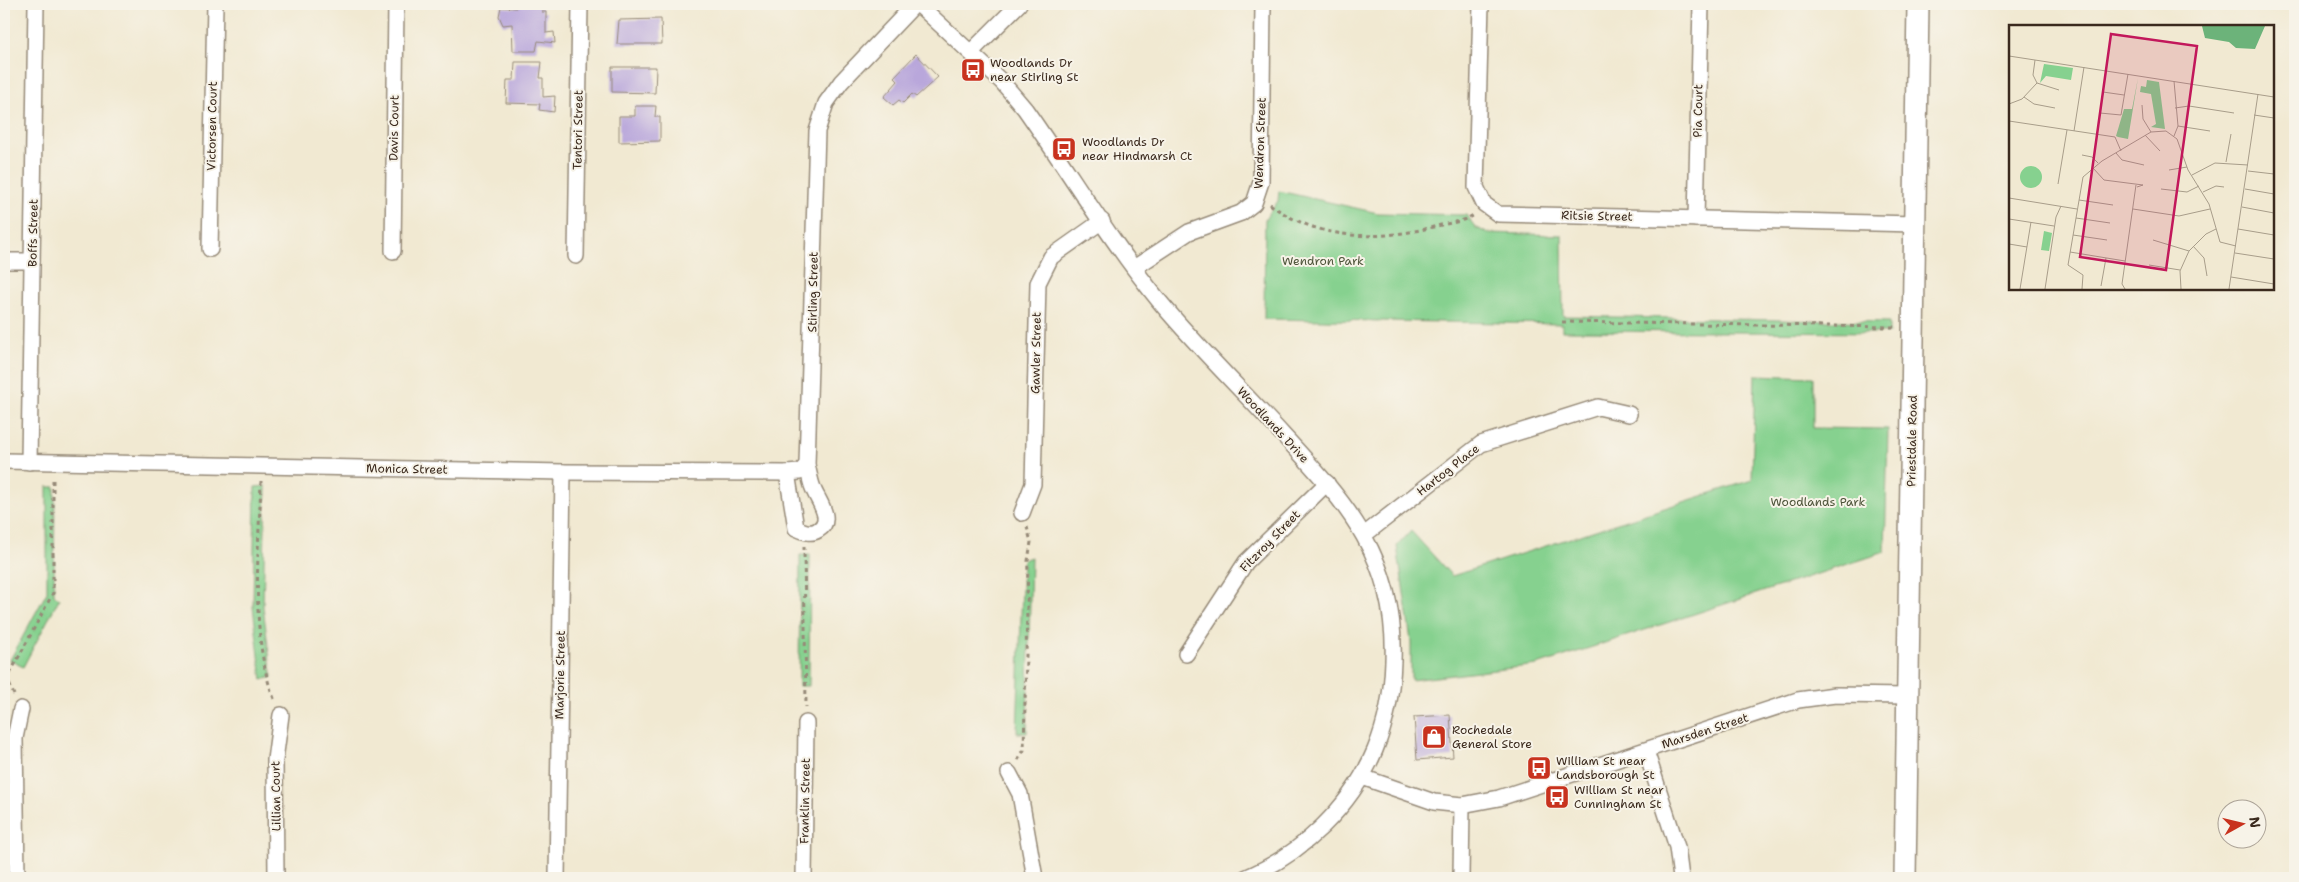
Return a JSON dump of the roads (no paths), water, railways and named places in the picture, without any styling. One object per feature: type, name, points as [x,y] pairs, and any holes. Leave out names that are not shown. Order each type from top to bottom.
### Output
[{"type":"street","name":"Boffs Street","points":[[29,462],[36,4]]},
{"type":"street","name":"Victorsen Court","points":[[210,249],[215,4]]},
{"type":"street","name":"Davis Court","points":[[393,251],[396,4]]},
{"type":"street","name":"Tentori Street","points":[[576,256],[580,4]]},
{"type":"street","name":"Woodlands Drive","points":[[917,4],[1002,82],[1025,109],[1134,268],[1161,303],[1327,483],[1364,535],[1377,564],[1391,610],[1394,647],[1392,691],[1383,731],[1362,777],[1335,813],[1298,847],[1275,863],[1245,878]]},
{"type":"street","name":"Stirling Street","points":[[787,473],[796,528],[804,532],[815,532],[822,528],[825,519],[822,506],[813,490],[808,465],[817,130],[826,103],[841,82],[917,4]]},
{"type":"street","points":[[971,52],[1019,4]]},
{"type":"street","name":"Wendron Street","points":[[1134,268],[1189,232],[1241,213],[1254,203],[1258,195],[1261,182],[1263,4]]},
{"type":"street","name":"Ritsie Street","points":[[1481,4],[1476,187],[1486,206],[1498,214],[1915,224]]},
{"type":"street","name":"Pia Court","points":[[1696,219],[1701,4]]},
{"type":"street","name":"Priestdale Road","points":[[1905,878],[1918,4]]},
{"type":"street","name":"Gawler Street","points":[[1022,513],[1034,484],[1038,283],[1051,257],[1102,221]]},
{"type":"street","points":[[4,261],[32,261]]},
{"type":"street","name":"Hartog Place","points":[[1364,535],[1481,444],[1598,407],[1629,414]]},
{"type":"street","name":"Monica Street","points":[[4,461],[563,472],[787,473],[800,472],[808,465]]},
{"type":"street","name":"Marjorie Street","points":[[557,878],[563,472]]},
{"type":"street","name":"Fitzroy Street","points":[[1186,654],[1246,562],[1327,483]]},
{"type":"street","name":"Marsden Street","points":[[1362,777],[1434,802],[1462,805],[1499,798],[1798,700],[1835,695],[1907,696]]},
{"type":"street","points":[[17,878],[15,738],[21,709]]},
{"type":"street","name":"Lillian Court","points":[[276,878],[275,760],[281,715]]},
{"type":"street","name":"Franklin Street","points":[[804,878],[806,723]]},
{"type":"street","points":[[1646,751],[1677,847],[1681,878]]},
{"type":"street","points":[[1009,773],[1020,794],[1035,878]]},
{"type":"street","points":[[1461,878],[1462,805]]},
{"type":"place","name":"Woodlands Dr near Stirling St","points":[[973,70]]},
{"type":"place","name":"Woodlands Dr near Hindmarsh Ct","points":[[1064,149]]},
{"type":"place","name":"Rochedale General Store","points":[[1434,737]]},
{"type":"place","name":"William St near Landsborough St","points":[[1539,768]]},
{"type":"place","name":"William St near Cunningham St","points":[[1557,797]]},
{"type":"park label","name":"Wendron Park","points":[[1323,261]]},
{"type":"park label","name":"Woodlands Park","points":[[1818,502]]}]
